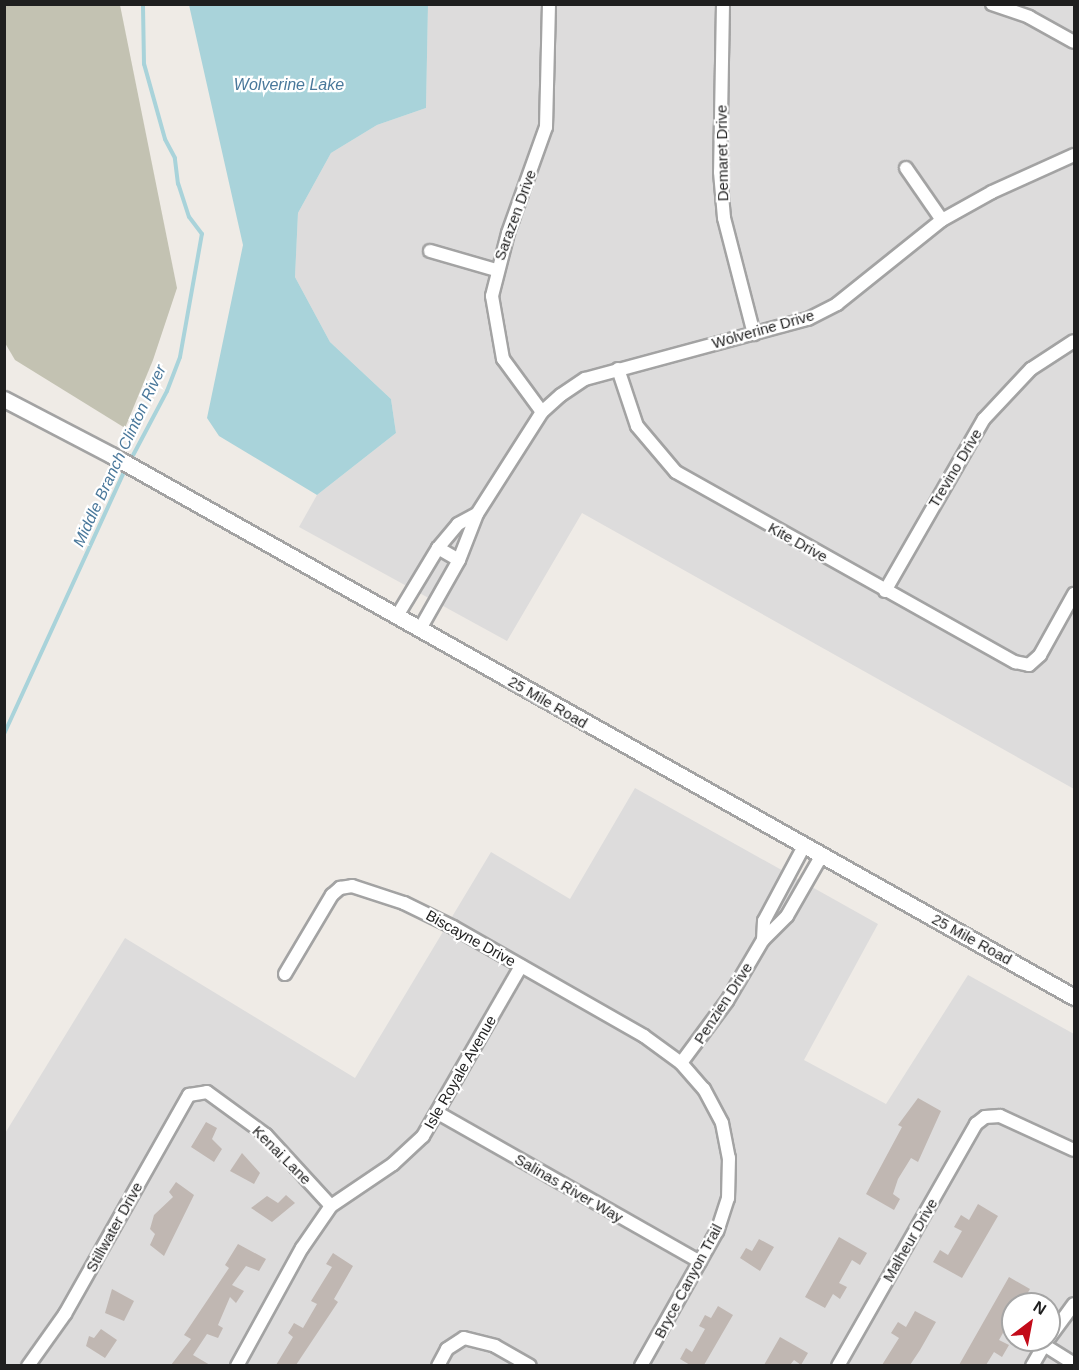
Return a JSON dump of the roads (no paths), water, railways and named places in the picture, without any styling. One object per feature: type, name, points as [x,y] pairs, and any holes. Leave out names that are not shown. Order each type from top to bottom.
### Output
[{"type":"street","name":"Sarazen Drive","points":[[542,412],[502,359],[493,315],[496,270],[546,127],[549,4]]},
{"type":"street","name":"Demaret Drive","points":[[723,4],[722,195],[754,333]]},
{"type":"street","points":[[992,4],[1029,17],[1074,42]]},
{"type":"street","name":"Wolverine Drive","points":[[420,629],[459,560],[477,514],[542,412],[585,379],[808,319],[837,304],[942,220],[992,192],[1074,155]]},
{"type":"street","points":[[906,168],[942,220]]},
{"type":"street","points":[[430,251],[496,270]]},
{"type":"street","name":"Trevino Drive","points":[[885,591],[984,419],[1031,369],[1074,341]]},
{"type":"street","name":"Kite Drive","points":[[618,369],[637,426],[676,472],[1015,662],[1029,665],[1040,655],[1074,594]]},
{"type":"street","name":"25 Mile Road","points":[[4,393],[21,406]]},
{"type":"street","name":"25 Mile Road","points":[[4,399],[113,456],[1074,997]]},
{"type":"street","name":"Wolverine Drive","points":[[397,616],[438,548],[458,524],[477,514]]},
{"type":"street","points":[[438,548],[459,560]]},
{"type":"street","name":"Penzien Drive","points":[[763,940],[764,921],[804,846]]},
{"type":"street","name":"Penzien Drive","points":[[681,1063],[727,1001],[763,940],[788,916],[822,855]]},
{"type":"street","name":"Biscayne Drive","points":[[285,974],[332,895],[340,888],[352,886],[424,912],[644,1036],[681,1063]]},
{"type":"street","name":"Isle Royale Avenue","points":[[237,1365],[308,1239],[331,1206],[406,1154],[438,1113],[521,966]]},
{"type":"street","name":"Bryce Canyon Trail","points":[[641,1365],[717,1231],[728,1198],[729,1158],[722,1123],[704,1089],[681,1063]]},
{"type":"street","name":"Kenai Lane","points":[[199,1091],[219,1099],[266,1135],[331,1206]]},
{"type":"street","name":"Stillwater Drive","points":[[28,1365],[65,1314],[179,1110],[189,1095],[199,1091]]},
{"type":"street","name":"Salinas River Way","points":[[438,1113],[700,1262]]},
{"type":"street","name":"Malheur Drive","points":[[838,1365],[976,1124],[986,1117],[1013,1120],[1074,1150]]},
{"type":"street","points":[[1061,1322],[1074,1304]]},
{"type":"street","points":[[438,1365],[447,1349],[464,1338],[495,1346],[530,1365]]},
{"type":"street","points":[[1032,1365],[1040,1352]]},
{"type":"street","points":[[1060,1352],[1074,1364]]},
{"type":"water","name":"Wolverine Lake","points":[[189,5],[428,5],[426,108],[377,125],[331,153],[298,213],[295,277],[330,342],[391,399],[396,433],[317,495],[219,436],[207,418],[243,245]]},
{"type":"waterway","name":"Middle Branch Clinton River","points":[[130,461],[167,391],[180,357],[202,234],[189,217],[178,184],[175,158],[165,139],[144,64],[143,4]]},
{"type":"waterway","name":"Middle Branch Clinton River","points":[[4,734],[126,468]]}]
